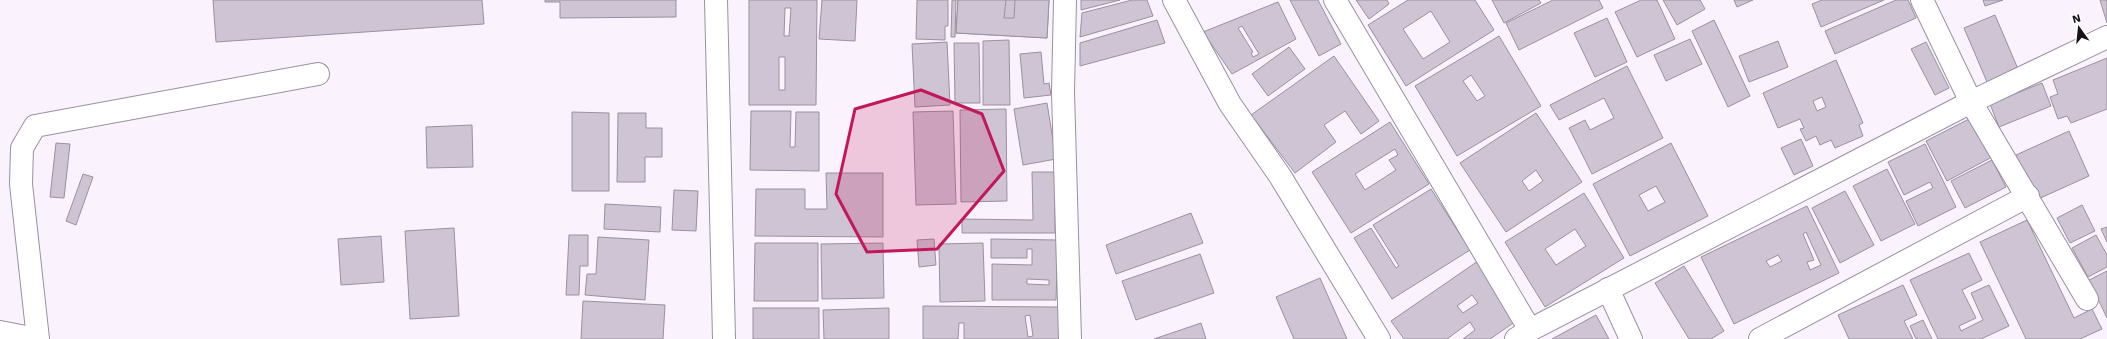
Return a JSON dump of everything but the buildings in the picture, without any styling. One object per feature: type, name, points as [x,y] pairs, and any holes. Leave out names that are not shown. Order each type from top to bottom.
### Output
[{"type":"street","points":[[716,0],[724,339]]},
{"type":"street","points":[[1065,0],[1063,92],[1070,339]]},
{"type":"street","points":[[1174,0],[1230,104],[1280,176],[1379,339]]},
{"type":"street","points":[[1335,0],[1523,334],[1971,102],[2107,37]]},
{"type":"street","points":[[1922,0],[1971,102],[2028,196],[2088,300]]},
{"type":"street","points":[[0,332],[37,339],[21,184],[22,148],[35,126],[318,74]]},
{"type":"street","points":[[1760,339],[2028,196]]},
{"type":"street","points":[[1608,289],[1631,339]]},
{"type":"highlighted area","points":[[921,90],[982,114],[1004,171],[937,249],[867,252],[836,194],[855,109]]}]
